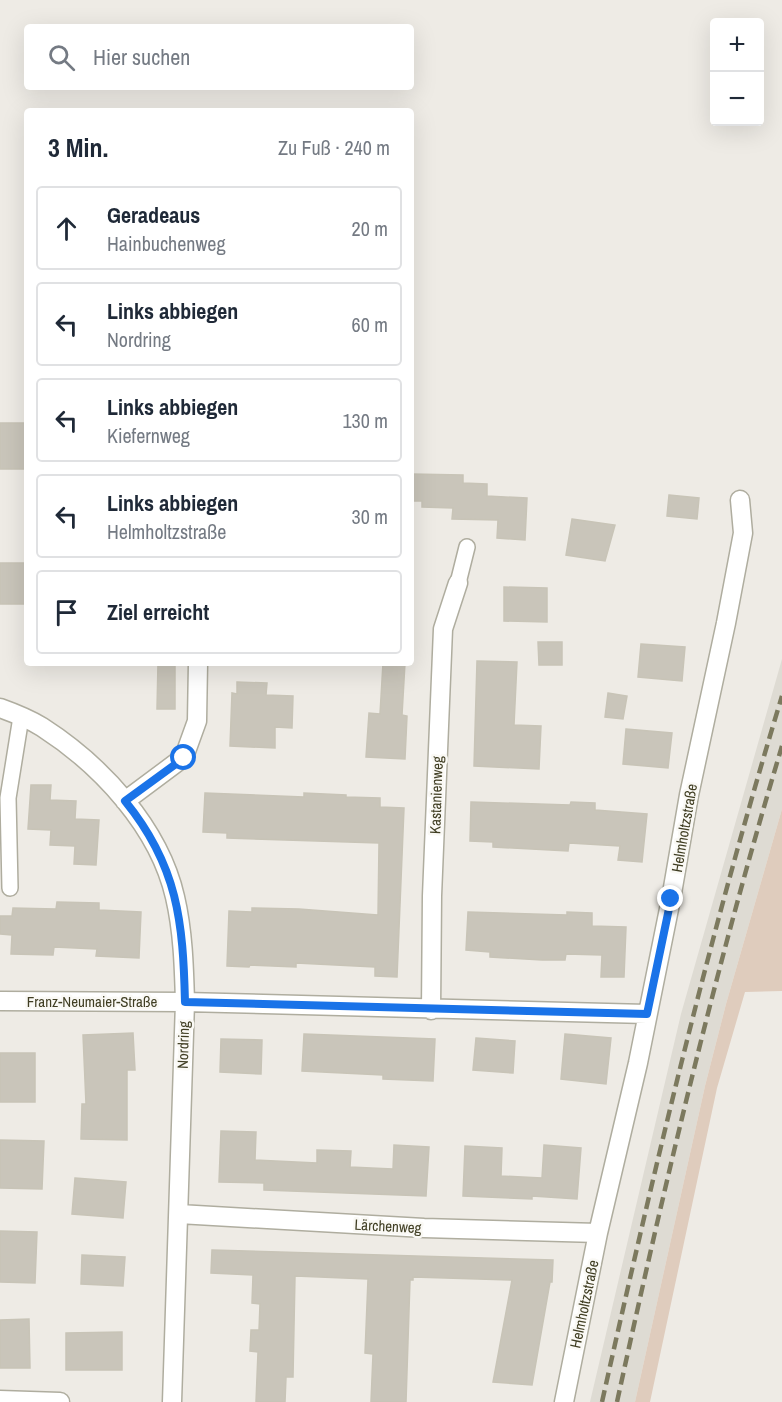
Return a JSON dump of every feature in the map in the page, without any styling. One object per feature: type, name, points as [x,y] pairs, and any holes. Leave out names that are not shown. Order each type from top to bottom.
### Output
[{"type":"street","name":"Helmholtzstraße","points":[[564,1402],[598,1233],[638,1063],[742,533],[741,500]]},
{"type":"street","name":"Kastanienweg","points":[[431,1010],[432,896],[443,629],[458,584]]},
{"type":"street","points":[[125,801],[184,758],[197,721],[198,666]]},
{"type":"street","name":"Nordring","points":[[0,708],[41,726],[82,757],[125,801],[149,834],[163,860],[175,896],[184,952],[185,1002],[172,1402]]},
{"type":"street","name":"Franz-Neumaier-Straße","points":[[0,1001],[185,1002],[647,1014]]},
{"type":"street","name":"Lärchenweg","points":[[178,1214],[424,1228],[598,1233]]},
{"type":"street","points":[[0,1400],[60,1402]]},
{"type":"lane","points":[[458,584],[467,547]]},
{"type":"lane","points":[[10,888],[8,798],[21,717]]},
{"type":"shaded area","points":[[782,659],[782,809],[705,1086],[635,1402],[590,1402],[681,1014]]},
{"type":"shaded area","points":[[782,809],[782,991],[745,992],[717,1088],[650,1402],[635,1402],[705,1086]]},
{"type":"building","points":[[0,423],[24,423],[24,469],[0,469]]},
{"type":"building","points":[[414,474],[463,475],[463,483],[487,484],[487,496],[527,498],[525,540],[497,538],[498,520],[452,519],[453,508],[422,507],[422,501],[414,501]]},
{"type":"building","points":[[669,495],[699,498],[697,519],[667,516]]},
{"type":"building","points":[[572,519],[615,525],[605,561],[566,555]]},
{"type":"building","points":[[0,563],[24,563],[24,604],[0,604]]},
{"type":"building","points":[[504,587],[547,588],[547,622],[504,621]]},
{"type":"building","points":[[538,642],[562,642],[562,665],[539,665]]},
{"type":"building","points":[[641,644],[685,647],[682,681],[638,677]]},
{"type":"building","points":[[477,661],[517,662],[514,725],[541,726],[539,769],[474,766]]},
{"type":"building","points":[[158,666],[175,666],[175,709],[157,709]]},
{"type":"building","points":[[383,666],[405,666],[402,715],[407,716],[405,759],[366,757],[369,713],[380,714]]},
{"type":"building","points":[[237,682],[267,683],[266,695],[293,696],[292,728],[275,727],[275,748],[230,746],[232,693],[237,694]]},
{"type":"building","points":[[608,693],[627,696],[623,719],[605,717]]},
{"type":"building","points":[[626,729],[672,733],[668,768],[623,764]]},
{"type":"building","points":[[31,785],[51,785],[50,800],[76,801],[75,819],[99,820],[96,865],[74,864],[75,846],[50,845],[51,830],[28,829]]},
{"type":"building","points":[[205,793],[304,797],[304,793],[346,795],[346,797],[380,798],[380,807],[404,808],[397,977],[375,976],[375,967],[296,963],[296,967],[227,966],[229,911],[252,912],[252,908],[299,909],[378,915],[379,843],[227,838],[227,833],[203,832]]},
{"type":"building","points":[[471,802],[570,805],[571,802],[595,803],[595,810],[647,814],[642,862],[618,860],[620,846],[569,843],[568,851],[493,847],[493,842],[470,841]]},
{"type":"building","points":[[57,902],[99,903],[99,910],[141,912],[139,958],[96,956],[97,949],[54,947],[53,955],[11,954],[12,935],[0,934],[0,916],[12,916],[13,908],[56,909]]},
{"type":"building","points":[[468,912],[567,915],[567,912],[592,913],[592,926],[626,927],[624,977],[601,977],[602,955],[566,954],[565,960],[542,960],[490,957],[490,952],[466,950]]},
{"type":"building","points":[[133,1033],[135,1070],[127,1070],[127,1140],[81,1139],[82,1104],[86,1104],[83,1035]]},
{"type":"building","points":[[304,1034],[435,1039],[433,1081],[383,1079],[383,1075],[302,1071]]},
{"type":"building","points":[[565,1034],[611,1038],[606,1084],[561,1079]]},
{"type":"building","points":[[476,1038],[515,1041],[513,1073],[473,1070]]},
{"type":"building","points":[[221,1039],[262,1040],[261,1074],[220,1072]]},
{"type":"building","points":[[0,1053],[35,1053],[35,1102],[0,1102]]},
{"type":"building","points":[[221,1131],[256,1132],[255,1160],[317,1163],[317,1150],[351,1151],[350,1167],[393,1169],[394,1145],[429,1147],[426,1196],[264,1190],[264,1183],[219,1182]]},
{"type":"building","points":[[0,1140],[44,1141],[42,1189],[0,1188]]},
{"type":"building","points":[[544,1145],[581,1148],[577,1199],[532,1196],[532,1199],[463,1196],[465,1146],[502,1148],[501,1176],[542,1178]]},
{"type":"building","points":[[75,1178],[126,1182],[123,1218],[72,1214]]},
{"type":"building","points":[[0,1231],[37,1232],[35,1283],[0,1282]]},
{"type":"building","points":[[212,1250],[553,1260],[552,1282],[550,1282],[532,1385],[493,1382],[512,1280],[413,1277],[413,1280],[410,1280],[406,1402],[371,1402],[373,1354],[365,1353],[368,1279],[295,1276],[293,1377],[286,1377],[285,1402],[256,1402],[258,1352],[250,1351],[251,1330],[259,1330],[260,1304],[252,1303],[253,1275],[211,1273]]},
{"type":"building","points":[[82,1255],[125,1257],[123,1286],[81,1284]]},
{"type":"building","points":[[29,1319],[30,1368],[0,1368],[0,1320]]},
{"type":"building","points":[[122,1332],[122,1370],[66,1370],[66,1333]]},
{"type":"railway","points":[[602,1402],[685,1048],[731,871],[782,696]]},
{"type":"railway","points":[[617,1402],[693,1072],[758,827],[782,746]]},
{"type":"route","points":[[184,758],[125,801],[145,825],[163,860],[175,896],[184,952],[185,1002],[647,1014],[671,899]]}]
